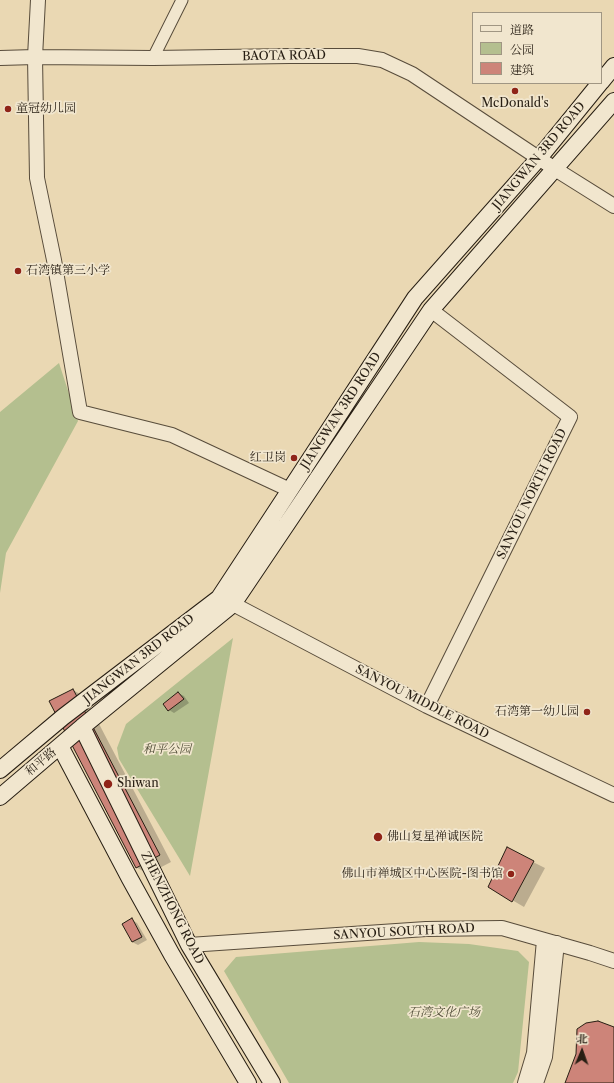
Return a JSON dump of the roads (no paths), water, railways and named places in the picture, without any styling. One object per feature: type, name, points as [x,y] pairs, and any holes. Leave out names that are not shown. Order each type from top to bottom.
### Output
[{"type":"main road","name":"JIANGWAN 3RD ROAD","points":[[602,82],[614,66]]},
{"type":"main road","name":"JIANGWAN 3RD ROAD","points":[[63,717],[219,598],[415,298],[539,158],[600,84]]},
{"type":"main road","name":"JIANGWAN 3RD ROAD","points":[[82,726],[232,604],[431,310],[614,101]]},
{"type":"main road","points":[[60,746],[63,717],[82,726]]},
{"type":"main road","name":"和平路","points":[[0,770],[63,717]]},
{"type":"main road","name":"和平路","points":[[0,797],[82,726]]},
{"type":"main road","name":"ZHENZHONG ROAD","points":[[82,726],[189,945],[272,1083]]},
{"type":"main road","name":"ZHENZHONG ROAD","points":[[60,746],[168,948],[248,1083]]},
{"type":"street","points":[[38,0],[35,57],[37,178],[55,267],[80,412],[172,435],[290,490]]},
{"type":"street","points":[[153,58],[182,0]]},
{"type":"street","name":"BAOTA ROAD","points":[[0,58],[358,56],[382,60],[412,74],[555,169],[614,206]]},
{"type":"street","name":"SANYOU NORTH ROAD","points":[[427,706],[570,417],[431,310]]},
{"type":"street","name":"SANYOU MIDDLE ROAD","points":[[232,604],[427,706],[614,795]]},
{"type":"street","name":"SANYOU SOUTH ROAD","points":[[189,945],[426,929],[502,928],[614,961]]},
{"type":"street","points":[[525,1083],[534,1052],[550,941]]},
{"type":"street","points":[[536,1083],[545,1057],[550,941]]},
{"type":"place","name":"McDonald's","points":[[515,91]]},
{"type":"place","name":"童冠幼儿园","points":[[8,109]]},
{"type":"place","name":"石湾镇第三小学","points":[[18,271]]},
{"type":"place","name":"红卫岗","points":[[294,458]]},
{"type":"place","name":"石湾第一幼儿园","points":[[587,712]]},
{"type":"place","name":"Shiwan","points":[[108,784]]},
{"type":"place","name":"佛山复星禅诚医院","points":[[378,837]]},
{"type":"place","name":"佛山市禅城区中心医院-图书馆","points":[[511,874]]},
{"type":"park label","name":"和平公园","points":[[167,750]]},
{"type":"park label","name":"石湾文化广场","points":[[444,1013]]}]
